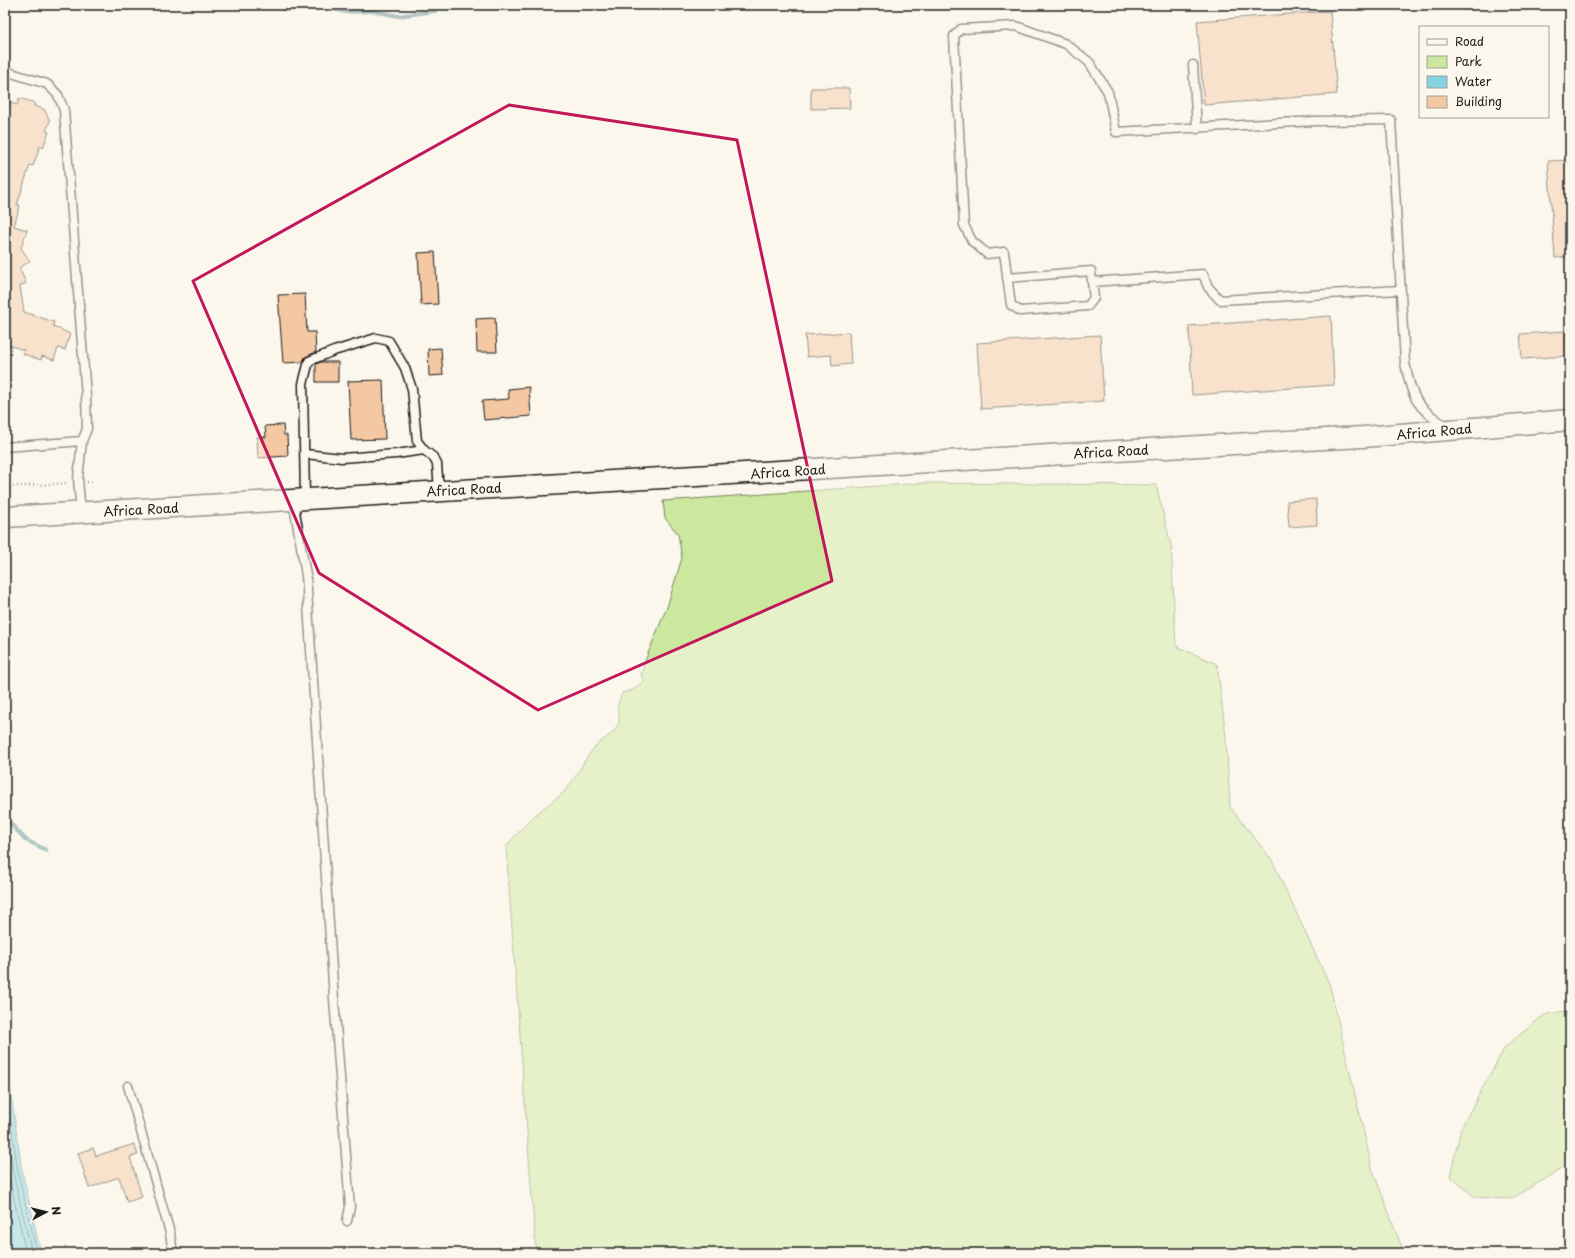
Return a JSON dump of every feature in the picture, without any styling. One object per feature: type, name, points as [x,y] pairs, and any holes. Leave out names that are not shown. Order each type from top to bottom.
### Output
[{"type":"street","name":"Africa Road","points":[[5,517],[1363,437],[1570,420]]},
{"type":"lane","points":[[1007,278],[1091,271],[1094,298],[1088,306],[1020,311],[1011,305],[1007,278],[1004,252],[987,254],[972,241],[964,225],[954,36],[961,29],[1016,26],[1066,44],[1088,62],[1108,92],[1116,132],[1309,122],[1392,120],[1404,363],[1411,390],[1418,404],[1427,414],[1452,430]]},
{"type":"lane","points":[[1193,65],[1197,129]]},
{"type":"lane","points":[[5,71],[47,84],[58,95],[64,110],[86,396],[87,429],[82,441],[78,483],[81,513]]},
{"type":"lane","points":[[1092,282],[1203,274],[1208,287],[1220,300],[1400,290]]},
{"type":"lane","points":[[347,1221],[350,1207],[306,575],[299,500],[305,454],[303,384],[309,361],[334,351],[376,338],[389,341],[405,368],[412,388],[417,441],[424,450],[433,457],[436,464],[439,491]]},
{"type":"lane","points":[[5,447],[82,441]]},
{"type":"lane","points":[[305,454],[342,458],[396,454],[424,450]]},
{"type":"lane","points":[[128,1086],[170,1233],[173,1253]]},
{"type":"path","points":[[5,487],[94,482]]},
{"type":"highlighted area","points":[[509,105],[737,140],[832,581],[538,710],[319,573],[193,281]]},
{"type":"green space","points":[[923,483],[1156,485],[1171,545],[1176,646],[1217,664],[1226,737],[1230,807],[1272,860],[1330,986],[1372,1168],[1404,1253],[536,1253],[506,847],[531,819],[568,788],[594,748],[617,727],[619,715],[617,707],[622,693],[633,690],[644,681],[641,675],[645,661],[667,607],[682,558],[678,534],[665,518],[663,501]]},
{"type":"green space","points":[[1570,1010],[1570,1160],[1554,1174],[1510,1199],[1475,1197],[1450,1176],[1461,1128],[1505,1047],[1544,1015]]},
{"type":"water","points":[[5,1072],[8,1074],[22,1171],[41,1253],[5,1253]]},
{"type":"building","points":[[1330,11],[1337,94],[1204,105],[1197,21]]},
{"type":"building","points":[[811,88],[849,88],[850,108],[811,109]]},
{"type":"building","points":[[19,98],[35,103],[34,106],[44,109],[50,121],[46,131],[49,132],[43,148],[40,146],[33,166],[30,165],[17,205],[20,205],[14,226],[27,230],[21,248],[30,261],[19,268],[26,283],[20,286],[24,312],[54,322],[53,326],[70,334],[65,350],[58,348],[54,360],[42,356],[41,360],[23,354],[24,350],[5,344],[5,101],[17,105]]},
{"type":"building","points":[[1570,160],[1570,257],[1555,258],[1548,161]]},
{"type":"building","points":[[435,252],[438,304],[421,305],[418,253]]},
{"type":"building","points":[[305,294],[307,332],[315,332],[316,352],[305,357],[303,362],[283,363],[278,295]]},
{"type":"building","points":[[1331,316],[1334,385],[1192,395],[1189,326]]},
{"type":"building","points":[[495,318],[497,352],[477,352],[476,319]]},
{"type":"building","points":[[1565,331],[1567,356],[1522,359],[1520,334]]},
{"type":"building","points":[[849,332],[851,364],[832,366],[831,355],[807,357],[805,335]]},
{"type":"building","points":[[1100,335],[1104,401],[981,409],[977,343]]},
{"type":"building","points":[[441,348],[443,375],[429,376],[428,349]]},
{"type":"building","points":[[321,362],[338,362],[338,382],[316,382],[316,364]]},
{"type":"building","points":[[383,380],[385,439],[351,440],[348,381]]},
{"type":"building","points":[[529,387],[531,416],[484,420],[482,401],[509,399],[508,389]]},
{"type":"building","points":[[283,425],[284,435],[287,435],[288,456],[258,458],[257,437],[266,437],[265,426]]},
{"type":"building","points":[[1316,499],[1317,525],[1289,527],[1287,501]]},
{"type":"building","points":[[134,1144],[138,1155],[130,1157],[142,1197],[127,1202],[119,1177],[89,1188],[78,1153],[93,1148],[96,1156]]},
{"type":"waterway","points":[[245,5],[261,5]]},
{"type":"waterway","points":[[265,5],[290,10],[303,5]]},
{"type":"waterway","points":[[314,5],[346,12],[374,11],[398,16],[435,11]]},
{"type":"waterway","points":[[5,818],[26,840],[46,850]]}]
